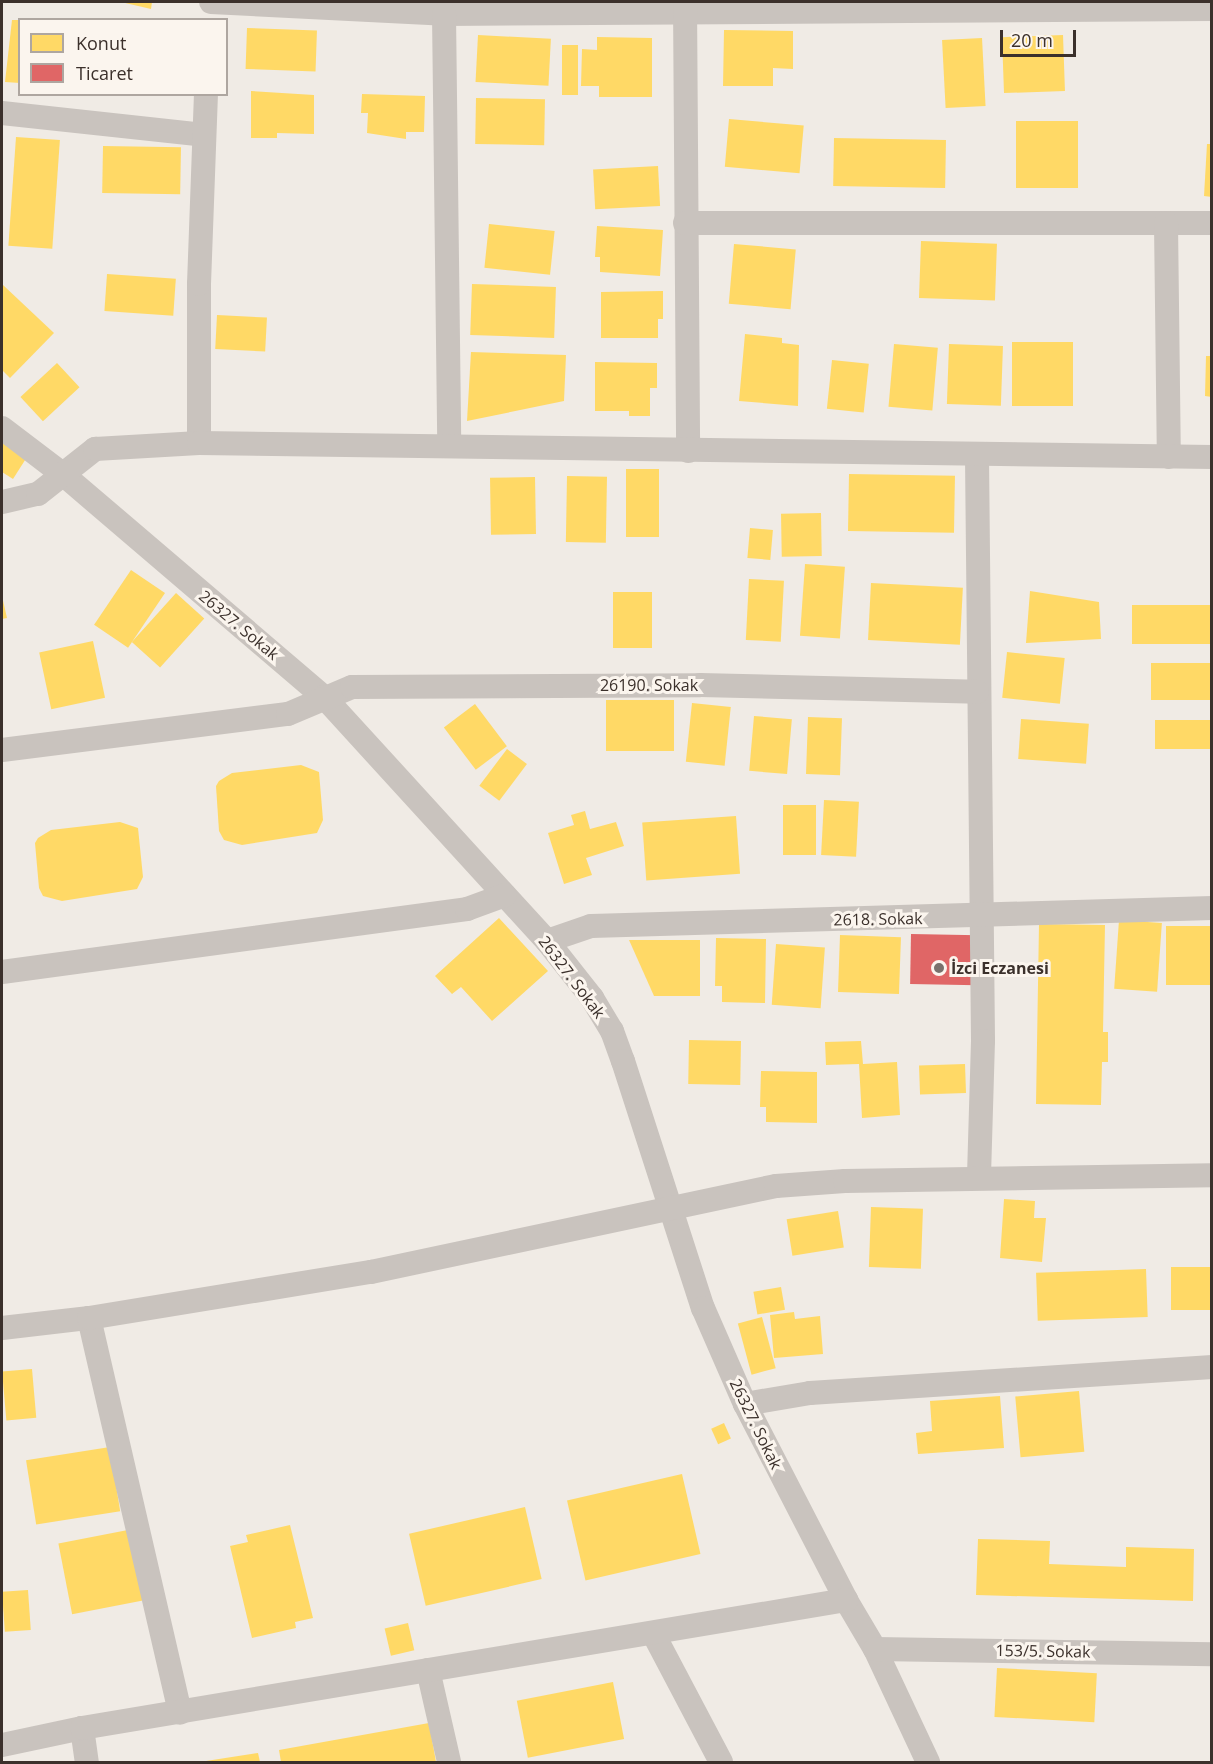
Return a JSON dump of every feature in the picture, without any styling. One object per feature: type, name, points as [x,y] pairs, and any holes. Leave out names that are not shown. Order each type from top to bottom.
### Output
[{"type":"street","points":[[210,18],[211,2],[444,14],[685,6],[1212,9]]},
{"type":"street","points":[[685,6],[688,451]]},
{"type":"street","points":[[444,14],[449,446]]},
{"type":"street","points":[[199,443],[206,96]]},
{"type":"street","points":[[2,113],[204,135]]},
{"type":"street","points":[[685,223],[1212,223]]},
{"type":"street","points":[[1166,223],[1169,457]]},
{"type":"street","name":"26327. Sokak","points":[[2,428],[65,476],[324,697],[547,941],[592,998],[612,1032],[667,1206],[703,1308],[745,1404],[846,1600],[875,1648],[928,1762]]},
{"type":"street","points":[[2,502],[38,494],[65,476],[95,449],[199,443],[977,457],[1212,457]]},
{"type":"street","points":[[977,457],[977,693],[982,917],[979,1178]]},
{"type":"street","name":"26190. Sokak","points":[[2,750],[288,714],[352,687],[700,685],[977,693]]},
{"type":"street","points":[[2,972],[467,909],[505,895]]},
{"type":"street","name":"2618. Sokak","points":[[547,941],[591,926],[982,917],[1212,908]]},
{"type":"street","points":[[2,1328],[89,1318],[371,1272],[667,1206],[776,1186],[979,1178],[1212,1175]]},
{"type":"street","points":[[89,1318],[180,1713]]},
{"type":"street","points":[[745,1404],[810,1393],[1212,1367]]},
{"type":"street","points":[[2,1745],[82,1728],[846,1600]]},
{"type":"street","points":[[653,1633],[721,1762]]},
{"type":"street","name":"153/5. Sokak","points":[[875,1648],[1212,1654]]},
{"type":"street","points":[[428,1670],[449,1762]]},
{"type":"street","points":[[82,1728],[87,1762]]},
{"type":"building: Konut","points":[[121,2],[152,2],[151,9]]},
{"type":"building: Konut","points":[[12,20],[18,20],[18,83],[5,82]]},
{"type":"building: Konut","points":[[247,28],[317,30],[316,71],[246,69]]},
{"type":"building: Konut","points":[[724,30],[793,31],[793,69],[773,68],[773,86],[723,86]]},
{"type":"building: Konut","points":[[478,35],[551,39],[548,86],[476,82]]},
{"type":"building: Konut","points":[[1063,35],[1065,91],[1004,93],[1002,37]]},
{"type":"building: Konut","points":[[597,37],[652,38],[652,97],[599,97],[599,86],[581,86],[582,49],[597,50]]},
{"type":"building: Konut","points":[[982,38],[986,106],[946,108],[942,40]]},
{"type":"building: Konut","points":[[562,45],[578,45],[578,95],[562,95]]},
{"type":"building: Konut","points":[[251,91],[314,95],[314,134],[277,133],[277,138],[251,138]]},
{"type":"building: Konut","points":[[362,94],[425,96],[424,132],[406,132],[406,139],[367,133],[368,113],[361,113]]},
{"type":"building: Konut","points":[[476,98],[545,99],[544,145],[475,144]]},
{"type":"building: Konut","points":[[729,119],[804,126],[800,173],[725,167]]},
{"type":"building: Konut","points":[[1016,121],[1078,121],[1078,188],[1016,188]]},
{"type":"building: Konut","points":[[16,137],[60,140],[52,249],[8,246]]},
{"type":"building: Konut","points":[[834,138],[946,140],[945,188],[833,186]]},
{"type":"building: Konut","points":[[1207,144],[1212,144],[1212,197],[1204,196]]},
{"type":"building: Konut","points":[[103,146],[181,147],[180,194],[102,193]]},
{"type":"building: Konut","points":[[658,166],[660,206],[595,209],[593,169]]},
{"type":"building: Konut","points":[[489,224],[555,231],[550,275],[484,268]]},
{"type":"building: Konut","points":[[597,226],[663,230],[660,276],[600,272],[600,257],[595,257]]},
{"type":"building: Konut","points":[[921,241],[997,244],[995,301],[919,298]]},
{"type":"building: Konut","points":[[734,244],[796,249],[791,309],[729,304]]},
{"type":"building: Konut","points":[[107,274],[176,279],[173,316],[104,311]]},
{"type":"building: Konut","points":[[472,284],[556,287],[554,338],[470,335]]},
{"type":"building: Konut","points":[[3,285],[54,333],[10,378],[2,370]]},
{"type":"building: Konut","points":[[663,291],[663,319],[658,319],[658,338],[601,338],[601,292]]},
{"type":"building: Konut","points":[[217,315],[267,318],[265,352],[215,349]]},
{"type":"building: Konut","points":[[745,334],[782,338],[782,343],[799,345],[798,406],[739,401]]},
{"type":"building: Konut","points":[[1012,342],[1073,342],[1073,406],[1012,406]]},
{"type":"building: Konut","points":[[894,344],[938,348],[932,411],[889,407]]},
{"type":"building: Konut","points":[[949,344],[1003,346],[1001,406],[947,404]]},
{"type":"building: Konut","points":[[471,352],[566,355],[564,401],[467,421]]},
{"type":"building: Konut","points":[[1206,356],[1212,356],[1212,397],[1205,396]]},
{"type":"building: Konut","points":[[832,360],[869,364],[864,413],[827,409]]},
{"type":"building: Konut","points":[[595,362],[657,363],[657,388],[650,388],[650,416],[629,416],[629,411],[595,411]]},
{"type":"building: Konut","points":[[57,363],[80,387],[43,421],[20,397]]},
{"type":"building: Konut","points":[[2,440],[27,457],[13,479],[2,472]]},
{"type":"building: Konut","points":[[626,469],[659,469],[659,537],[626,537]]},
{"type":"building: Konut","points":[[849,474],[955,476],[954,533],[848,531]]},
{"type":"building: Konut","points":[[567,476],[607,477],[606,543],[566,542]]},
{"type":"building: Konut","points":[[535,477],[536,534],[491,535],[490,478]]},
{"type":"building: Konut","points":[[821,513],[822,556],[782,557],[781,514]]},
{"type":"building: Konut","points":[[750,528],[773,530],[770,560],[747,558]]},
{"type":"building: Konut","points":[[805,564],[845,567],[840,639],[800,636]]},
{"type":"building: Konut","points":[[131,570],[165,593],[128,648],[94,625]]},
{"type":"building: Konut","points":[[749,579],[784,581],[781,642],[746,640]]},
{"type":"building: Konut","points":[[871,583],[963,588],[960,645],[868,640]]},
{"type":"building: Konut","points":[[1030,591],[1099,602],[1101,639],[1026,643]]},
{"type":"building: Konut","points":[[613,592],[652,592],[652,648],[613,648]]},
{"type":"building: Konut","points":[[176,593],[204,618],[160,667],[132,642]]},
{"type":"building: Konut","points":[[2,596],[7,618],[2,619]]},
{"type":"building: Konut","points":[[1132,605],[1212,605],[1212,644],[1132,644]]},
{"type":"building: Konut","points":[[93,641],[105,698],[51,709],[39,652]]},
{"type":"building: Konut","points":[[1007,652],[1065,658],[1060,704],[1002,698]]},
{"type":"building: Konut","points":[[1151,663],[1212,663],[1212,700],[1151,700]]},
{"type":"building: Konut","points":[[606,700],[674,700],[674,751],[606,751]]},
{"type":"building: Konut","points":[[692,703],[731,707],[725,766],[686,762]]},
{"type":"building: Konut","points":[[475,704],[507,746],[476,770],[444,727]]},
{"type":"building: Konut","points":[[754,716],[792,719],[787,774],[749,771]]},
{"type":"building: Konut","points":[[808,717],[842,718],[840,775],[806,774]]},
{"type":"building: Konut","points":[[1021,719],[1089,724],[1086,764],[1018,759]]},
{"type":"building: Konut","points":[[1155,720],[1212,720],[1212,749],[1155,749]]},
{"type":"building: Konut","points":[[507,749],[527,764],[499,801],[479,786]]},
{"type":"building: Konut","points":[[301,765],[319,772],[323,820],[317,833],[242,845],[224,840],[219,831],[216,786],[219,781],[232,773]]},
{"type":"building: Konut","points":[[824,800],[859,802],[856,857],[821,855]]},
{"type":"building: Konut","points":[[783,805],[816,805],[816,855],[783,855]]},
{"type":"building: Konut","points":[[585,811],[590,829],[616,822],[624,846],[586,858],[592,875],[564,884],[548,833],[574,825],[571,815]]},
{"type":"building: Konut","points":[[736,816],[740,874],[646,880],[642,823]]},
{"type":"building: Konut","points":[[120,822],[138,828],[143,877],[137,889],[62,901],[43,896],[39,888],[35,843],[38,838],[51,830]]},
{"type":"building: Konut","points":[[499,918],[548,971],[492,1021],[461,987],[452,994],[435,976]]},
{"type":"building: Konut","points":[[1119,920],[1162,923],[1157,992],[1114,989]]},
{"type":"building: Konut","points":[[1039,924],[1105,925],[1103,1032],[1108,1032],[1108,1062],[1102,1062],[1101,1105],[1036,1104]]},
{"type":"building: Konut","points":[[1166,926],[1212,926],[1212,985],[1166,985]]},
{"type":"building: Konut","points":[[840,935],[901,937],[899,994],[838,992]]},
{"type":"building: Konut","points":[[716,938],[766,939],[765,1003],[722,1002],[722,986],[715,986]]},
{"type":"building: Konut","points":[[629,940],[700,940],[700,996],[654,996]]},
{"type":"building: Konut","points":[[776,944],[825,947],[821,1008],[772,1005]]},
{"type":"building: Konut","points":[[689,1040],[741,1041],[740,1085],[688,1084]]},
{"type":"building: Konut","points":[[861,1041],[863,1064],[897,1062],[900,1115],[862,1118],[859,1064],[826,1065],[825,1042]]},
{"type":"building: Konut","points":[[965,1064],[966,1093],[920,1095],[919,1066]]},
{"type":"building: Konut","points":[[761,1071],[817,1072],[817,1123],[766,1122],[766,1107],[760,1107]]},
{"type":"building: Konut","points":[[1004,1199],[1035,1201],[1034,1218],[1046,1218],[1042,1262],[1000,1258]]},
{"type":"building: Konut","points":[[871,1207],[923,1209],[921,1269],[869,1267]]},
{"type":"building: Konut","points":[[838,1211],[844,1248],[792,1256],[787,1219]]},
{"type":"building: Konut","points":[[1171,1267],[1212,1267],[1212,1310],[1171,1310]]},
{"type":"building: Konut","points":[[1146,1269],[1148,1317],[1038,1321],[1036,1273]]},
{"type":"building: Konut","points":[[781,1287],[785,1310],[757,1315],[753,1292]]},
{"type":"building: Konut","points":[[794,1312],[795,1319],[820,1316],[823,1354],[774,1358],[770,1315]]},
{"type":"building: Konut","points":[[762,1317],[776,1368],[752,1375],[738,1323]]},
{"type":"building: Konut","points":[[32,1369],[36,1418],[6,1420],[2,1372]]},
{"type":"building: Konut","points":[[1079,1391],[1084,1452],[1021,1457],[1015,1397]]},
{"type":"building: Konut","points":[[1000,1396],[1004,1448],[918,1454],[916,1433],[932,1431],[930,1401]]},
{"type":"building: Konut","points":[[724,1423],[731,1439],[718,1444],[711,1429]]},
{"type":"building: Konut","points":[[110,1447],[120,1511],[36,1524],[26,1460]]},
{"type":"building: Konut","points":[[682,1474],[700,1554],[585,1580],[567,1501]]},
{"type":"building: Konut","points":[[525,1507],[542,1579],[426,1606],[409,1534]]},
{"type":"building: Konut","points":[[290,1525],[313,1618],[295,1622],[296,1628],[252,1638],[230,1546],[248,1542],[246,1535]]},
{"type":"building: Konut","points":[[133,1529],[147,1600],[72,1614],[58,1544]]},
{"type":"building: Konut","points":[[978,1539],[1050,1541],[1049,1564],[1126,1567],[1126,1547],[1194,1549],[1193,1601],[976,1595]]},
{"type":"building: Konut","points":[[28,1590],[31,1630],[5,1632],[2,1592]]},
{"type":"building: Konut","points":[[408,1623],[414,1650],[391,1656],[385,1628]]},
{"type":"building: Konut","points":[[997,1668],[1097,1673],[1094,1722],[994,1717]]},
{"type":"building: Konut","points":[[613,1682],[624,1739],[528,1758],[517,1701]]},
{"type":"building: Konut","points":[[429,1723],[436,1762],[281,1762],[279,1750]]},
{"type":"building: Konut","points":[[258,1753],[260,1762],[206,1762],[206,1761]]},
{"type":"building: Ticaret","points":[[911,934],[978,935],[977,985],[910,984]]},
{"type":"place","name":"İzci Eczanesi","points":[[939,968]]}]
